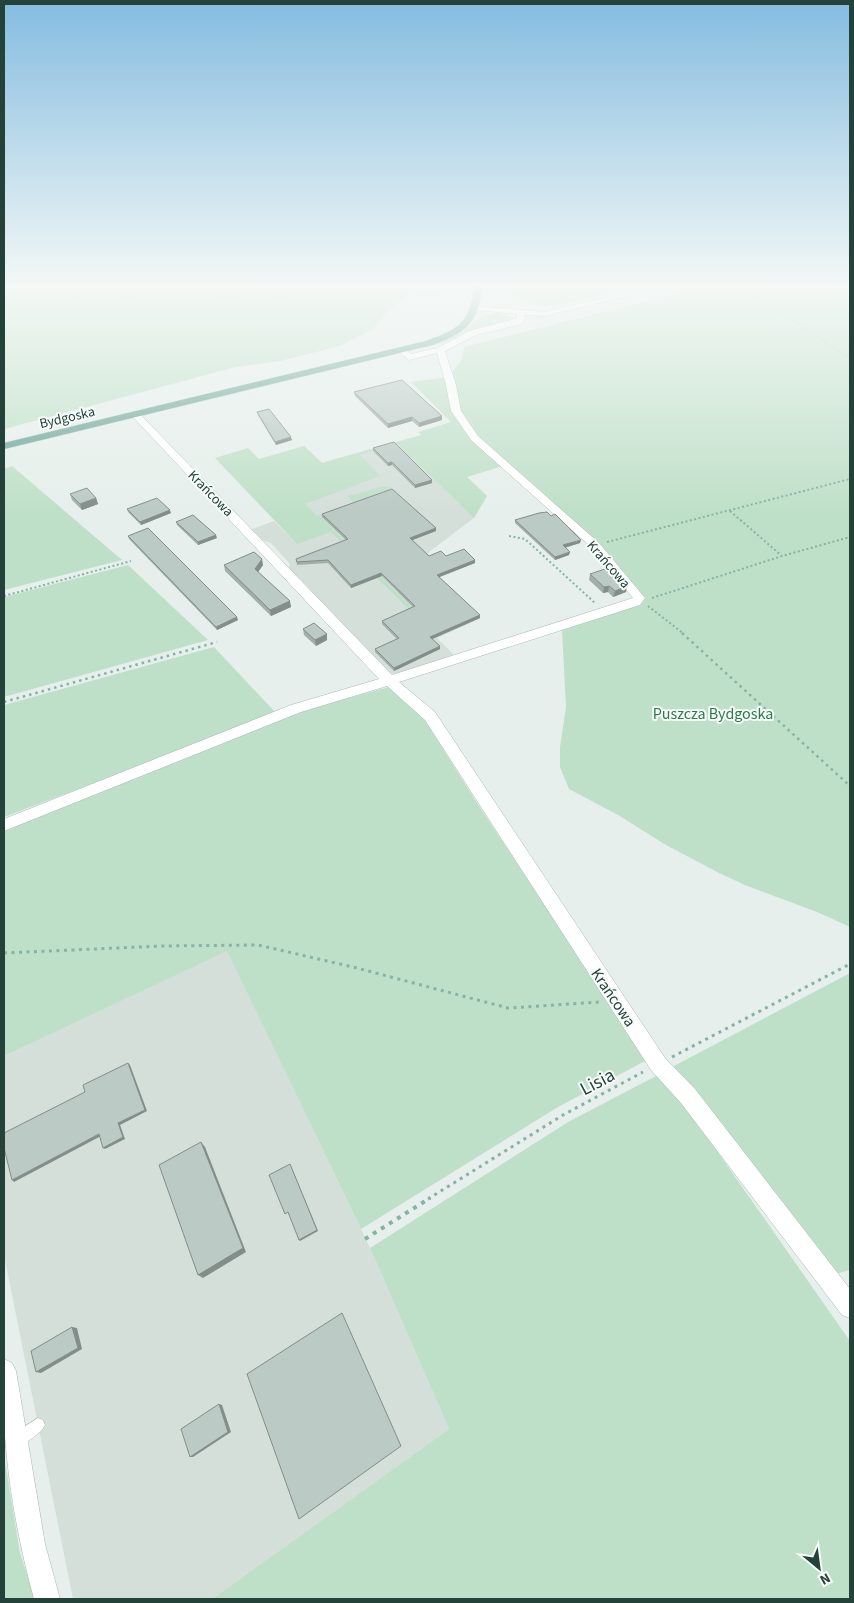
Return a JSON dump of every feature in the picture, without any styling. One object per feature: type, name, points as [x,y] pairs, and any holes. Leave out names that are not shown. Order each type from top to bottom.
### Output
[{"type":"main road","name":"Bydgoska","points":[[4,446],[351,362]]},
{"type":"street","name":"Krańcowa","points":[[389,681],[606,612],[640,599],[594,545],[474,438],[456,411],[444,362]]},
{"type":"street","name":"Krańcowa","points":[[136,414],[389,681],[430,716],[658,1064],[688,1096],[850,1307]]},
{"type":"street","points":[[4,825],[296,708],[389,681]]},
{"type":"street","points":[[4,1371],[32,1544],[47,1599]]},
{"type":"lane","points":[[14,1442],[38,1425]]},
{"type":"path","points":[[594,545],[850,479]]},
{"type":"path","points":[[730,511],[782,556]]},
{"type":"path","points":[[509,536],[525,539],[606,612]]},
{"type":"path","points":[[640,599],[850,537]]},
{"type":"path","points":[[4,596],[131,561]]},
{"type":"path","points":[[640,599],[698,645],[850,786]]},
{"type":"path","points":[[4,702],[217,642]]},
{"type":"path","points":[[4,952],[162,946],[258,945],[353,967],[508,1008],[616,1000]]},
{"type":"path","name":"Lisia","points":[[366,1239],[563,1115],[850,964]]},
{"type":"shaded area","points":[[395,442],[474,518],[429,552],[428,557],[421,562],[479,619],[437,638],[454,655],[396,674],[390,673],[288,570],[290,564],[271,543],[259,539],[250,530],[274,521],[297,544],[261,461],[304,446],[322,463]]},
{"type":"shaded area","points":[[227,950],[370,1248],[449,1429],[212,1599],[73,1599],[4,1255],[4,1056]]},
{"type":"green space","points":[[4,362],[274,362],[236,367],[4,429]]},
{"type":"green space","name":"Puszcza Bydgoska","points":[[460,362],[850,362],[850,927],[719,873],[569,789],[560,767],[560,747],[566,707],[562,630],[639,598],[603,554],[506,465],[467,477],[487,496],[474,518],[397,444],[360,455],[380,476],[305,504],[317,516],[354,503],[347,496],[388,487],[391,491],[321,517],[440,635],[436,637],[331,532],[297,544],[215,458],[248,448],[259,459],[304,446],[322,463],[421,435],[418,432],[451,422],[411,382],[449,377]]},
{"type":"green space","points":[[12,466],[122,560],[4,590],[4,469]]},
{"type":"green space","points":[[128,565],[208,640],[4,697],[4,597]]},
{"type":"green space","points":[[214,647],[275,712],[205,741],[4,817],[4,705]]},
{"type":"green space","points":[[392,686],[424,719],[479,806],[647,1060],[558,1107],[361,1229],[227,951],[4,1056],[4,828],[299,712]]},
{"type":"green space","points":[[850,973],[850,1270],[835,1274],[672,1067]]},
{"type":"green space","points":[[658,1075],[682,1101],[850,1341],[850,1596],[847,1599],[212,1599],[449,1429],[370,1248],[568,1122]]},
{"type":"green space","points":[[5,1462],[20,1553],[35,1599],[4,1599]]},
{"type":"building","points":[[402,380],[442,416],[419,423],[412,417],[388,424],[354,392]]},
{"type":"building","points":[[269,409],[291,437],[275,442],[257,412]]},
{"type":"building","points":[[394,442],[432,480],[415,485],[392,462],[388,463],[373,448]]},
{"type":"building","points":[[87,488],[96,498],[80,504],[70,494]]},
{"type":"building","points":[[392,489],[436,528],[410,538],[429,556],[441,551],[446,556],[464,549],[475,560],[437,575],[480,615],[430,637],[440,646],[394,668],[375,649],[399,638],[382,621],[415,606],[381,573],[351,585],[328,560],[297,562],[296,559],[348,539],[322,514]]},
{"type":"building","points":[[157,498],[170,510],[140,522],[127,509]]},
{"type":"building","points":[[547,512],[551,516],[555,514],[581,540],[563,545],[570,552],[555,557],[515,520]]},
{"type":"building","points":[[193,515],[216,535],[198,542],[176,522]]},
{"type":"building","points":[[148,528],[237,617],[216,627],[128,536]]},
{"type":"building","points":[[254,552],[262,559],[255,569],[290,601],[270,610],[224,565]]},
{"type":"building","points":[[605,569],[611,575],[614,574],[627,586],[615,591],[609,586],[604,587],[590,574]]},
{"type":"building","points":[[314,623],[327,634],[315,640],[303,629]]},
{"type":"building","points":[[128,1063],[145,1110],[118,1123],[123,1137],[103,1148],[99,1134],[12,1180],[4,1148],[4,1133],[85,1092],[83,1085]]},
{"type":"building","points":[[201,1142],[243,1248],[198,1275],[159,1165]]},
{"type":"building","points":[[290,1164],[317,1230],[299,1240],[288,1212],[285,1214],[269,1175]]},
{"type":"building","points":[[342,1313],[401,1446],[299,1519],[247,1374]]},
{"type":"building","points":[[72,1327],[78,1348],[36,1372],[31,1351]]},
{"type":"building","points":[[219,1404],[228,1432],[190,1457],[181,1429]]}]
